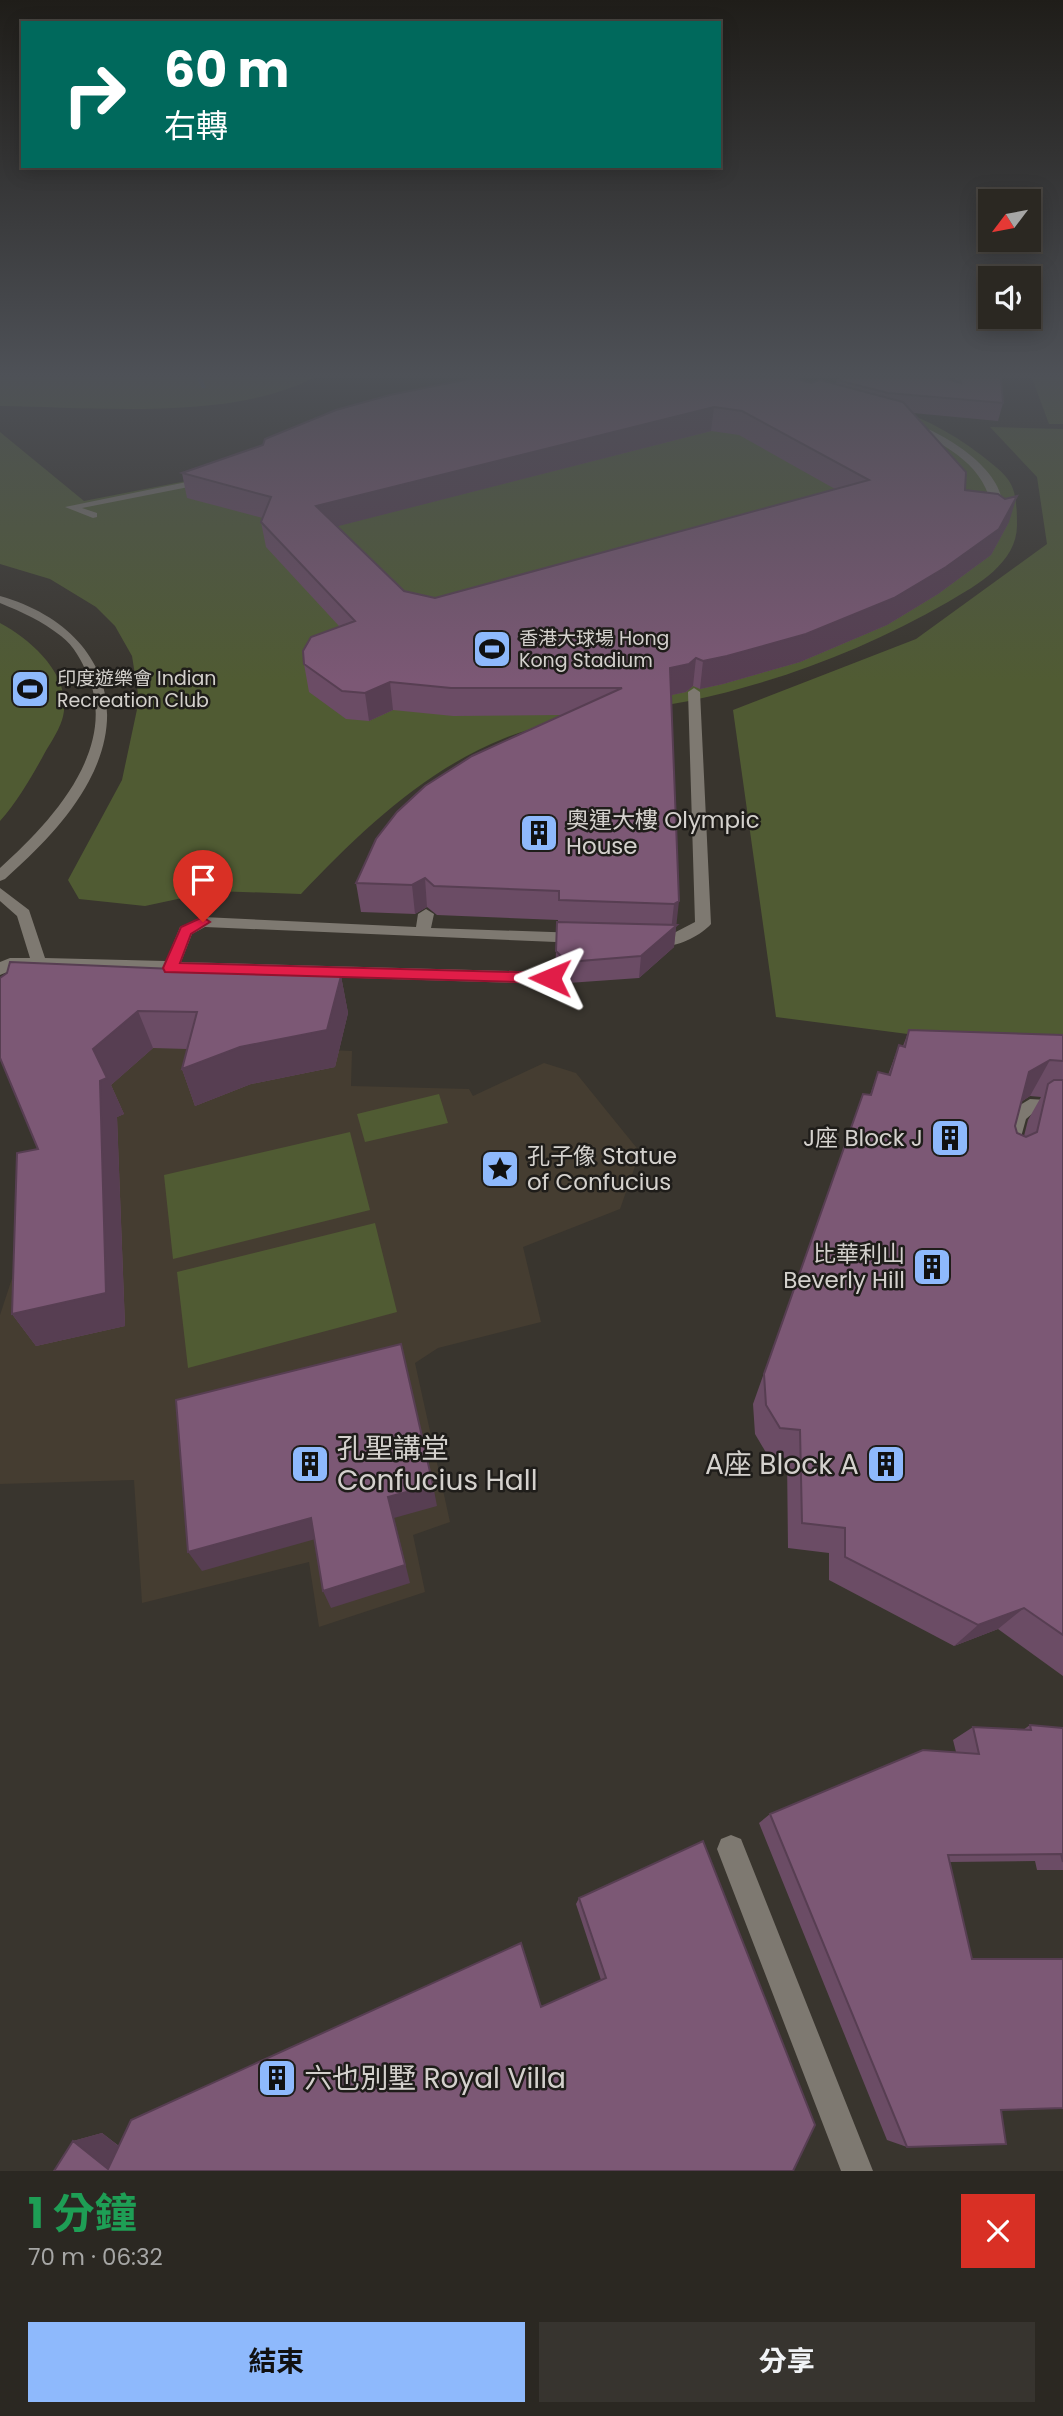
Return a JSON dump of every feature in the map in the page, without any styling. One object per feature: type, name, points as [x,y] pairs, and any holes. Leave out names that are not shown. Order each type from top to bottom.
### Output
[{"type":"street","points":[[93,515],[70,508],[214,479]]},
{"type":"street","points":[[989,479],[998,498],[998,519]]},
{"type":"street","points":[[0,599],[39,614],[66,636],[92,666],[101,683],[102,698],[101,726],[78,789],[33,846],[0,876]]},
{"type":"street","points":[[645,939],[673,940],[703,923],[694,692]]},
{"type":"street","points":[[0,893],[24,914],[39,964]]},
{"type":"street","points":[[423,933],[426,914]]},
{"type":"street","points":[[171,968],[186,931],[203,922],[589,938]]},
{"type":"street","points":[[0,969],[10,964],[39,964],[550,978]]},
{"type":"street","points":[[1007,1162],[1018,1115],[1030,1106],[1063,1108]]},
{"type":"street","points":[[731,1849],[857,2171]]},
{"type":"shaded area","points":[[0,1007],[263,1047],[352,1051],[351,1086],[469,1089],[473,1096],[544,1063],[576,1073],[640,1152],[620,1209],[523,1247],[541,1322],[438,1348],[415,1363],[450,1522],[413,1535],[425,1592],[319,1627],[309,1562],[142,1603],[134,1480],[0,1484],[0,1315],[49,1166]]},
{"type":"green space","name":"香港大球場 Hong Kong Stadium","points":[[0,479],[58,479],[84,501],[195,479],[1008,479],[1016,500],[1017,525],[1010,551],[1003,562],[983,580],[917,619],[855,649],[757,684],[689,701],[549,724],[505,738],[475,752],[394,805],[346,848],[301,894],[215,891],[145,906],[79,899],[68,880],[122,780],[139,700],[132,656],[115,626],[96,607],[50,579],[0,564]]},
{"type":"green space","points":[[1037,479],[1063,479],[1063,1054],[776,1017],[733,710],[916,639],[1047,544]]},
{"type":"green space","name":"印度遊樂會 Indian Recreation Club","points":[[0,623],[25,639],[48,662],[57,675],[64,704],[62,720],[55,735],[22,791],[0,821]]},
{"type":"green space","points":[[439,1094],[448,1123],[365,1142],[357,1114]]},
{"type":"green space","points":[[350,1132],[370,1210],[173,1259],[164,1175]]},
{"type":"green space","points":[[375,1223],[397,1312],[188,1368],[177,1272]]},
{"type":"building","points":[[205,479],[423,479],[316,506],[404,591],[435,598],[868,479],[966,479],[965,490],[998,494],[1005,499],[1017,496],[999,529],[946,567],[894,598],[806,634],[727,656],[703,661],[696,658],[689,664],[670,668],[679,901],[674,904],[559,900],[559,891],[434,886],[425,878],[412,885],[356,883],[376,839],[397,812],[425,786],[472,756],[622,688],[451,688],[390,682],[365,693],[342,691],[304,664],[303,651],[311,637],[355,621],[261,522],[271,497]]},
{"type":"building","points":[[557,922],[677,925],[641,956],[555,963],[561,956],[556,951]]},
{"type":"building","points":[[10,962],[341,976],[327,1030],[240,1047],[182,1069],[197,1012],[138,1011],[93,1049],[107,1078],[100,1081],[106,1293],[12,1314],[17,1153],[38,1149],[0,1058],[0,978],[7,973]]},
{"type":"building","name":"比華利山 Beverly Hill","points":[[909,1030],[1063,1035],[1063,1061],[1050,1060],[1029,1072],[1015,1126],[1017,1133],[1026,1137],[1037,1132],[1048,1084],[1054,1080],[1063,1080],[1063,1635],[1024,1608],[978,1625],[845,1557],[845,1528],[802,1523],[800,1430],[780,1428],[766,1405],[764,1374],[863,1094],[871,1095],[878,1072],[890,1075],[899,1045],[905,1047]]},
{"type":"building","name":"孔聖講堂 Confucius Hall","points":[[401,1344],[433,1485],[388,1497],[405,1565],[323,1591],[311,1518],[188,1552],[176,1400]]},
{"type":"building","points":[[1030,1725],[1063,1728],[1063,1862],[1061,1854],[948,1855],[972,1959],[1063,1959],[1063,2108],[1001,2110],[1006,2144],[907,2147],[770,1814],[923,1750],[979,1754],[973,1727],[1031,1730]]},
{"type":"building","points":[[703,1841],[815,2125],[793,2171],[54,2171],[73,2141],[108,2169],[131,2120],[521,1943],[541,2007],[606,1978],[579,1898]]},
{"type":"place","name":"香港大球場 Hong Kong Stadium","points":[[492,649]]},
{"type":"place","name":"印度遊樂會 Indian Recreation Club","points":[[30,689]]},
{"type":"place","name":"奧運大樓 Olympic House","points":[[539,833]]},
{"type":"place","name":"J座 Block J","points":[[950,1138]]},
{"type":"place","name":"孔子像 Statue of Confucius","points":[[500,1169]]},
{"type":"place","name":"比華利山 Beverly Hill","points":[[932,1267]]},
{"type":"place","name":"孔聖講堂 Confucius Hall","points":[[310,1464]]},
{"type":"place","name":"A座 Block A","points":[[886,1464]]},
{"type":"place","name":"六也別墅 Royal Villa","points":[[277,2078]]},
{"type":"route","points":[[203,922],[186,931],[171,968],[550,978]]}]
